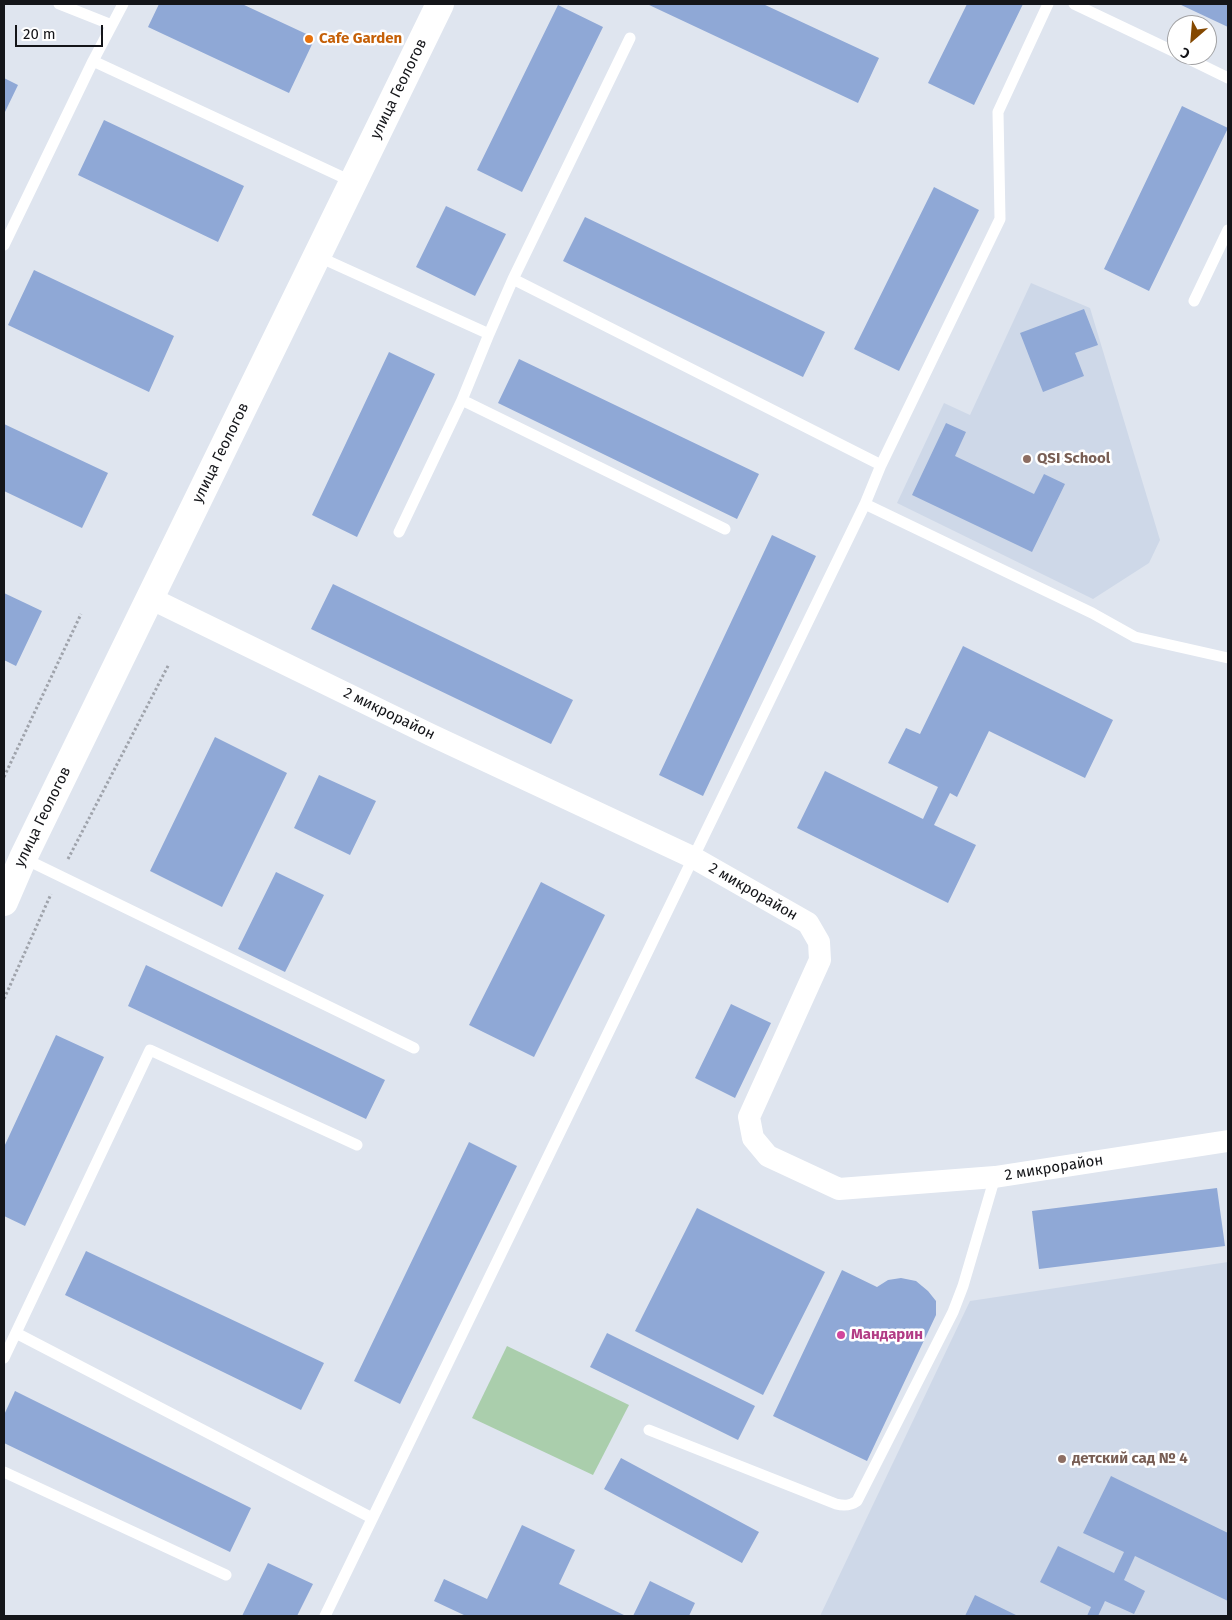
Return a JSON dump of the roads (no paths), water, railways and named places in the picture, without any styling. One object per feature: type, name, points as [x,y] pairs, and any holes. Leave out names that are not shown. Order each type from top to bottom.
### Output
[{"type":"street","name":"улица Геологов","points":[[4,902],[23,858],[440,4]]},
{"type":"street","name":"2 микрорайон","points":[[150,598],[431,735],[694,858],[808,923],[820,942],[820,960],[749,1117],[753,1138],[768,1156],[839,1189],[995,1177],[1228,1141]]},
{"type":"lane","points":[[60,4],[112,25]]},
{"type":"lane","points":[[4,246],[93,61],[123,4]]},
{"type":"lane","points":[[324,1616],[694,858],[1000,219],[998,112],[1048,4]]},
{"type":"lane","points":[[1074,4],[1167,48]]},
{"type":"lane","points":[[399,532],[462,400],[513,278],[630,38]]},
{"type":"lane","points":[[93,61],[353,182]]},
{"type":"lane","points":[[1201,65],[1228,78]]},
{"type":"lane","points":[[1194,301],[1228,230]]},
{"type":"lane","points":[[317,256],[489,334]]},
{"type":"lane","points":[[513,278],[882,465]]},
{"type":"lane","points":[[462,400],[725,529]]},
{"type":"lane","points":[[865,504],[1092,613],[1135,636],[1228,658]]},
{"type":"lane","points":[[23,858],[60,874],[414,1048]]},
{"type":"lane","points":[[4,1358],[150,1050],[357,1145]]},
{"type":"lane","points":[[649,1430],[836,1504],[843,1506],[852,1505],[857,1501],[953,1312],[963,1286],[995,1177]]},
{"type":"lane","points":[[16,1333],[372,1518]]},
{"type":"lane","points":[[4,1472],[226,1574]]},
{"type":"place","name":"Cafe Garden","points":[[309,39]]},
{"type":"place","name":"QSI School","points":[[1027,459]]},
{"type":"place","name":"Мандарин","points":[[841,1335]]},
{"type":"place","name":"детский сад № 4","points":[[1062,1459]]}]
